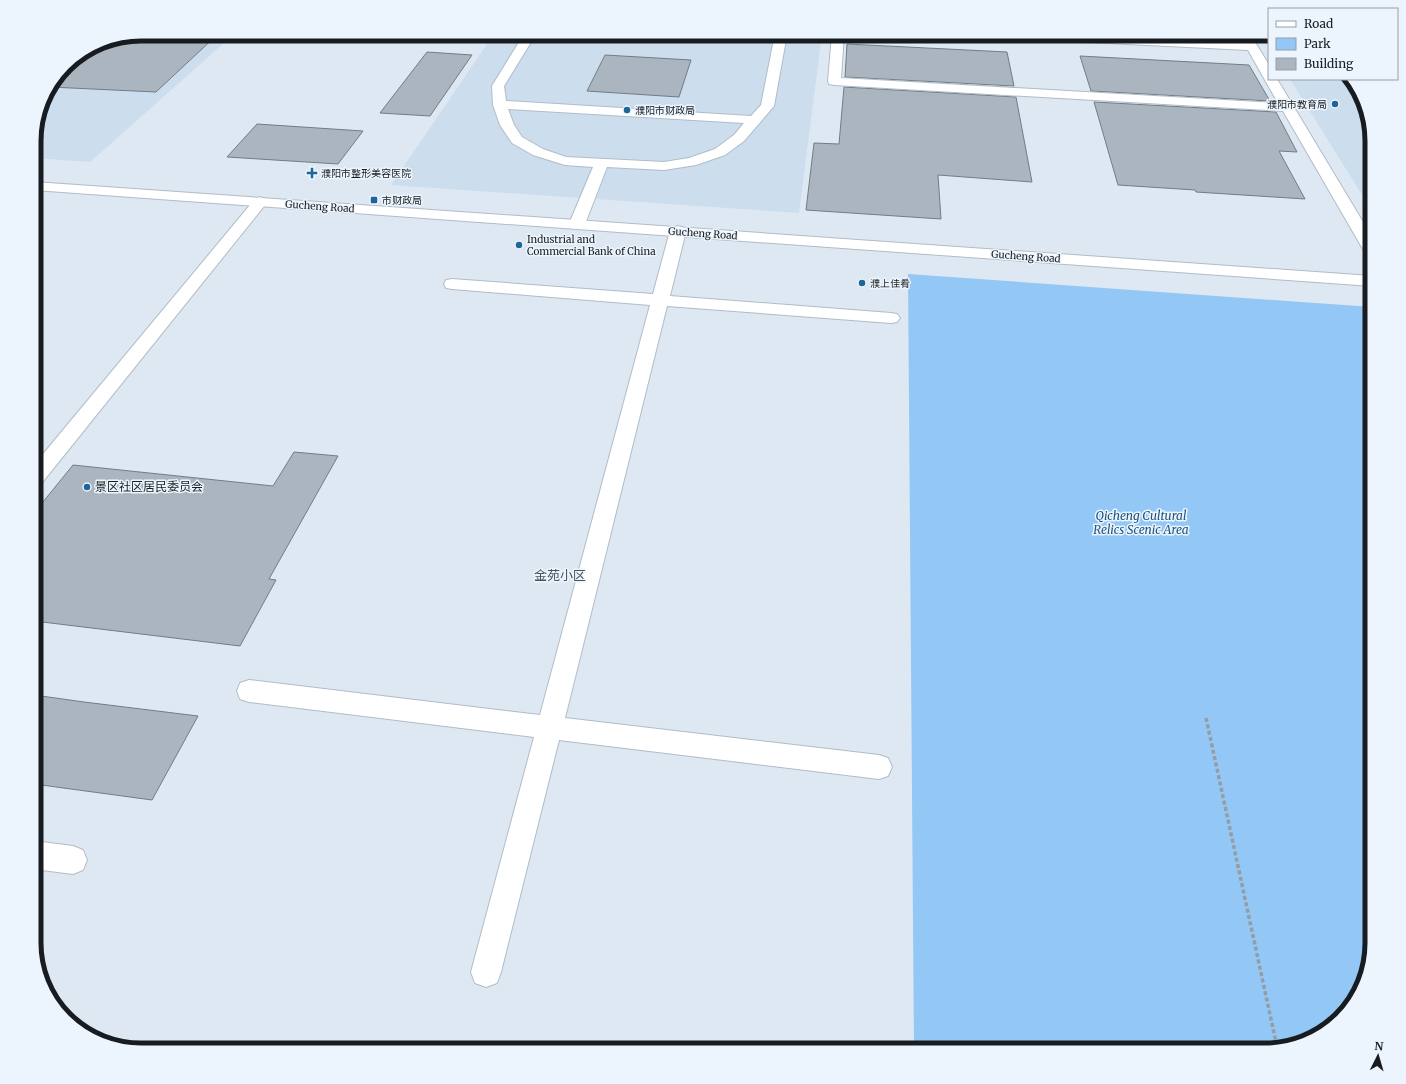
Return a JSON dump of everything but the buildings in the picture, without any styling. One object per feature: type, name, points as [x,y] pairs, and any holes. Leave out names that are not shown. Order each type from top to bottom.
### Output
[{"type":"street","points":[[526,41],[498,86],[500,105],[507,125],[517,140],[538,152],[565,161],[664,166],[691,162],[720,152],[739,138],[767,106],[780,41]]},
{"type":"street","points":[[837,41],[834,81],[1287,107]]},
{"type":"street","points":[[1138,41],[1252,47]]},
{"type":"street","points":[[1248,41],[1268,74]]},
{"type":"street","points":[[1272,80],[1365,239]]},
{"type":"street","points":[[500,105],[754,120]]},
{"type":"street","points":[[577,224],[602,163]]},
{"type":"street","name":"Gucheng Road","points":[[41,186],[1365,280]]},
{"type":"street","points":[[41,470],[260,202]]},
{"type":"street","points":[[486,972],[678,231]]},
{"type":"street","points":[[452,284],[891,318]]},
{"type":"street","points":[[249,691],[879,767]]},
{"type":"street","points":[[41,856],[73,860]]},
{"type":"path","points":[[1206,718],[1276,1042]]},
{"type":"shaded area","points":[[135,41],[226,41],[90,162],[41,158],[41,135],[44,115],[54,91],[70,70],[97,51],[122,43]]},
{"type":"shaded area","name":"濮阳市财政局","points":[[489,41],[821,41],[799,213],[391,185]]},
{"type":"shaded area","points":[[1291,80],[1344,80],[1352,91],[1360,109],[1364,128],[1365,200]]},
{"type":"green space","name":"Qicheng Cultural Relics Scenic Area","points":[[908,274],[1365,307],[1365,943],[1360,975],[1352,993],[1336,1014],[1309,1033],[1297,1038],[1271,1043],[914,1043]]},
{"type":"place","name":"濮阳市教育局","points":[[1335,104]]},
{"type":"place","name":"濮阳市财政局","points":[[627,110]]},
{"type":"place","name":"濮阳市整形美容医院","points":[[312,173]]},
{"type":"place","name":"市财政局","points":[[374,200]]},
{"type":"place","name":"Industrial and Commercial Bank of China","points":[[519,245]]},
{"type":"place","name":"濮上佳肴","points":[[862,283]]},
{"type":"place","name":"景区社区居民委员会","points":[[87,487]]},
{"type":"district","name":"金苑小区","points":[[560,575]]}]
